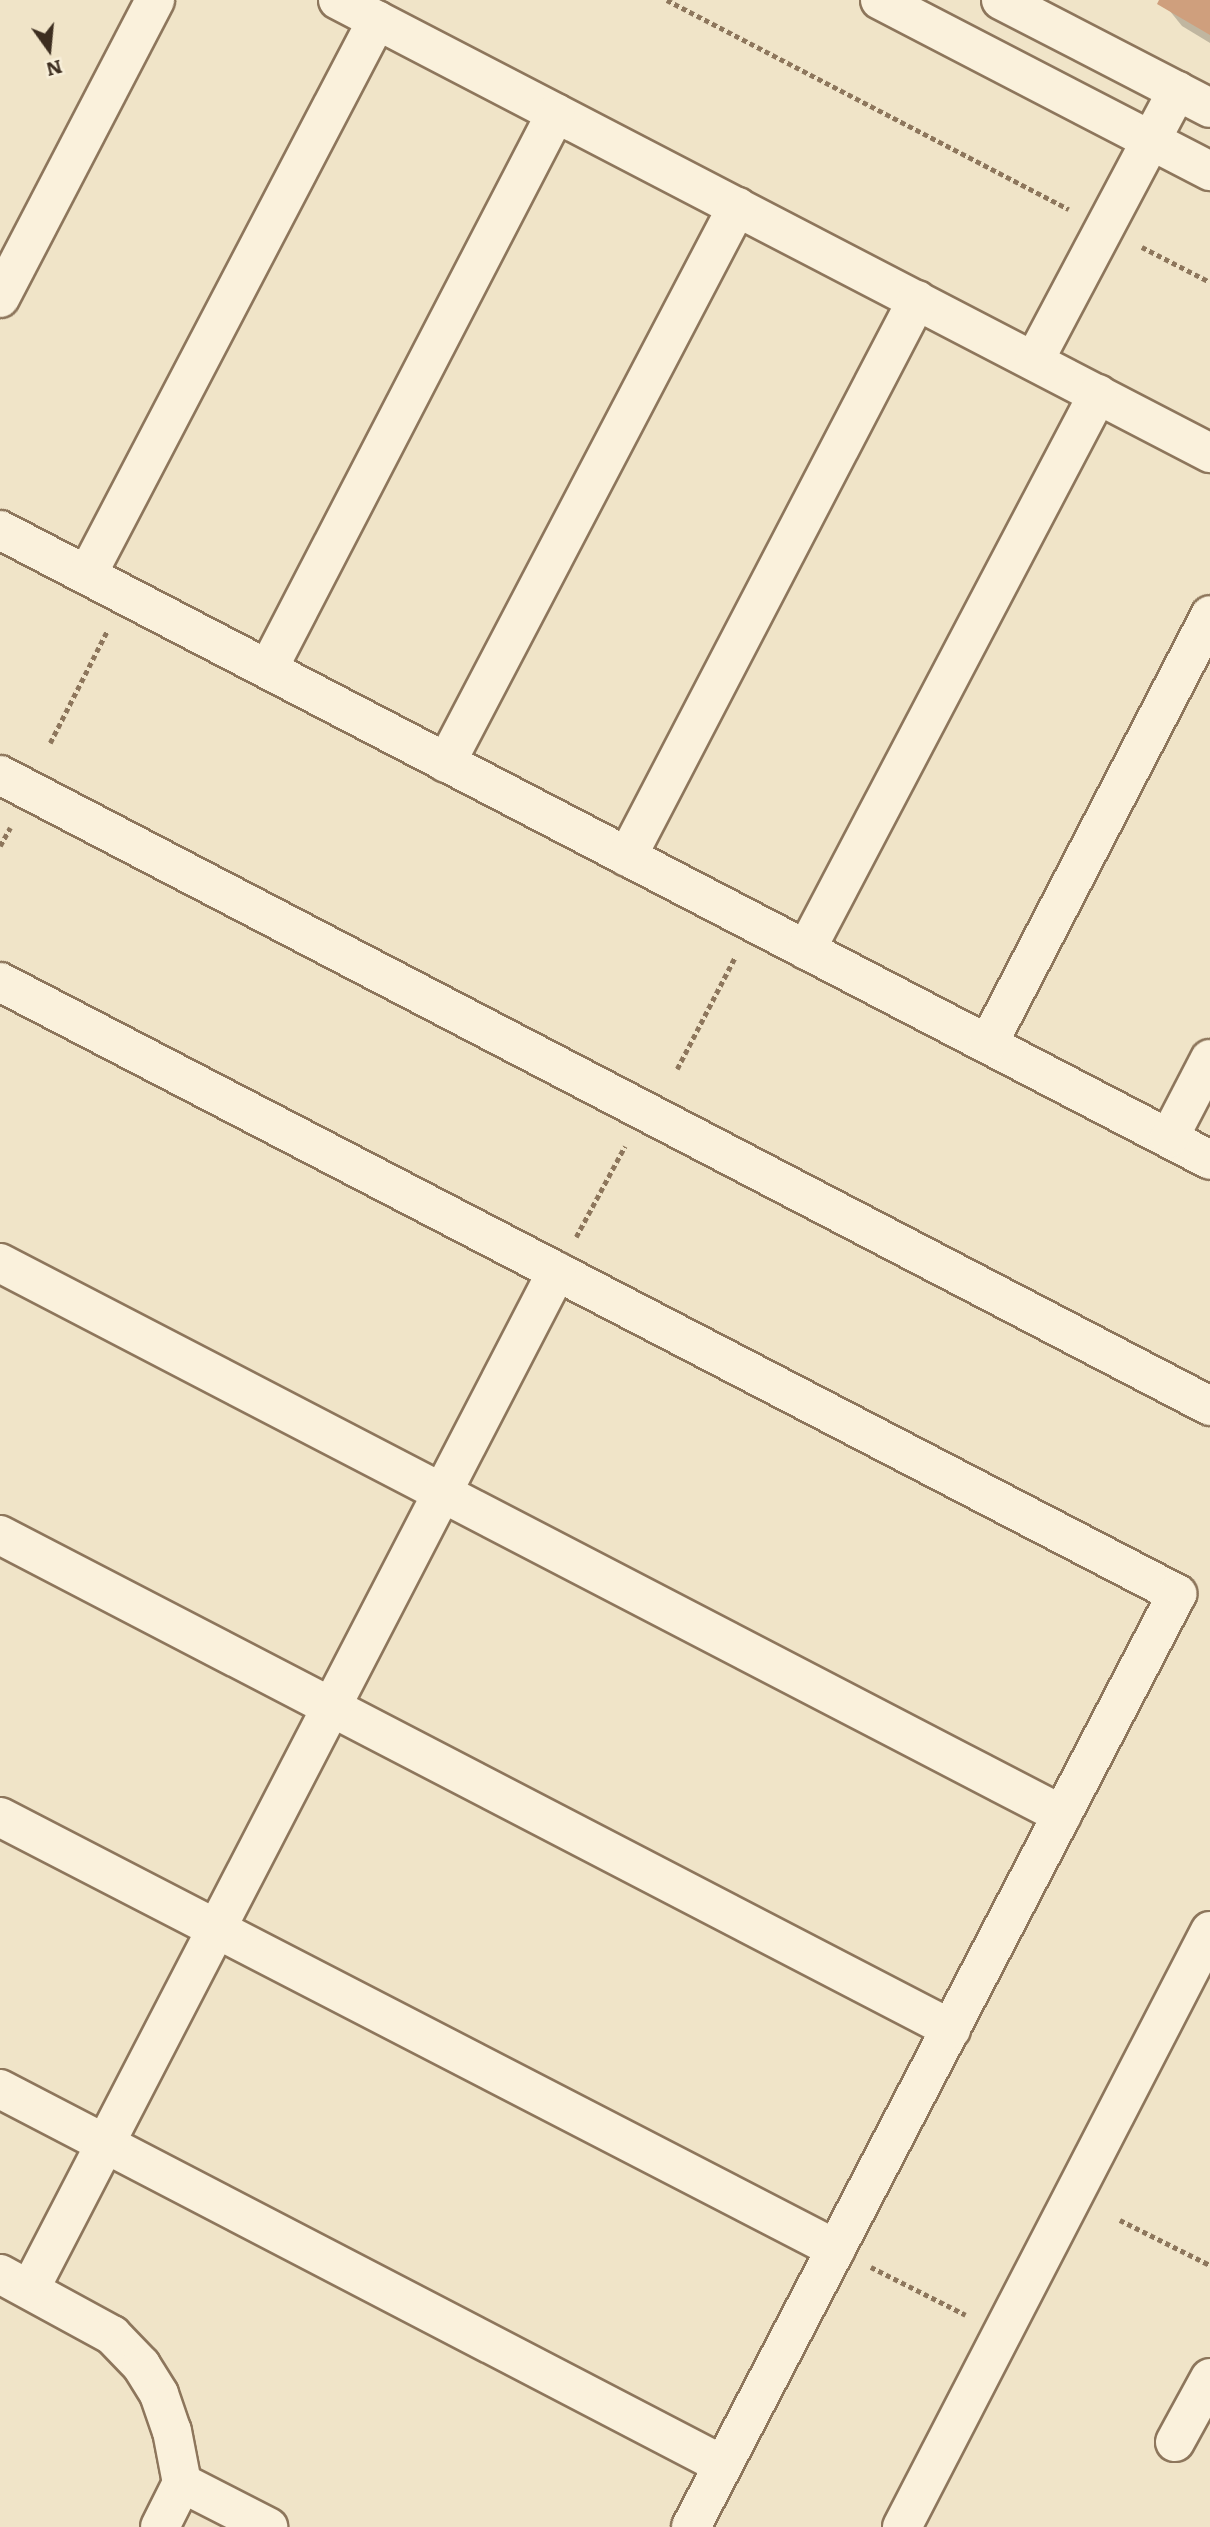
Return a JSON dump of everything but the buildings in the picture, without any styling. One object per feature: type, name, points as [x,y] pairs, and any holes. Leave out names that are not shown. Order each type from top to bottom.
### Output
[{"type":"street","points":[[0,298],[155,0]]},
{"type":"street","points":[[338,0],[1210,453]]},
{"type":"street","points":[[880,0],[1210,171]]},
{"type":"street","points":[[1001,0],[1194,99],[1151,140],[1034,361]]},
{"type":"street","points":[[88,575],[377,20]]},
{"type":"street","points":[[268,669],[556,113]]},
{"type":"street","points":[[446,763],[737,207]]},
{"type":"street","points":[[627,856],[917,300]]},
{"type":"street","points":[[806,950],[1098,394]]},
{"type":"street","points":[[0,530],[1210,1160]]},
{"type":"street","points":[[988,1044],[1210,615]]},
{"type":"street","points":[[0,775],[1210,1406]]},
{"type":"street","points":[[0,982],[1177,1594],[691,2527]]},
{"type":"street","points":[[1169,1139],[1210,1059]]},
{"type":"street","points":[[0,1263],[1062,1815]]},
{"type":"street","points":[[160,2527],[182,2483],[172,2431],[159,2394],[141,2365],[111,2335],[15,2282],[105,2144],[557,1271]]},
{"type":"street","points":[[0,1535],[951,2029]]},
{"type":"street","points":[[0,1817],[836,2249]]},
{"type":"street","points":[[902,2527],[1210,1931]]},
{"type":"street","points":[[0,2089],[723,2465]]},
{"type":"street","points":[[1175,2442],[1210,2378]]},
{"type":"street","points":[[182,2483],[268,2527]]},
{"type":"path","points":[[667,0],[1210,282]]},
{"type":"path","points":[[50,743],[125,595]]},
{"type":"path","points":[[0,846],[11,826]]},
{"type":"path","points":[[677,1069],[753,922]]},
{"type":"path","points":[[557,1271],[625,1145]]},
{"type":"path","points":[[1120,2220],[1210,2265]]},
{"type":"path","points":[[836,2249],[967,2315]]}]
